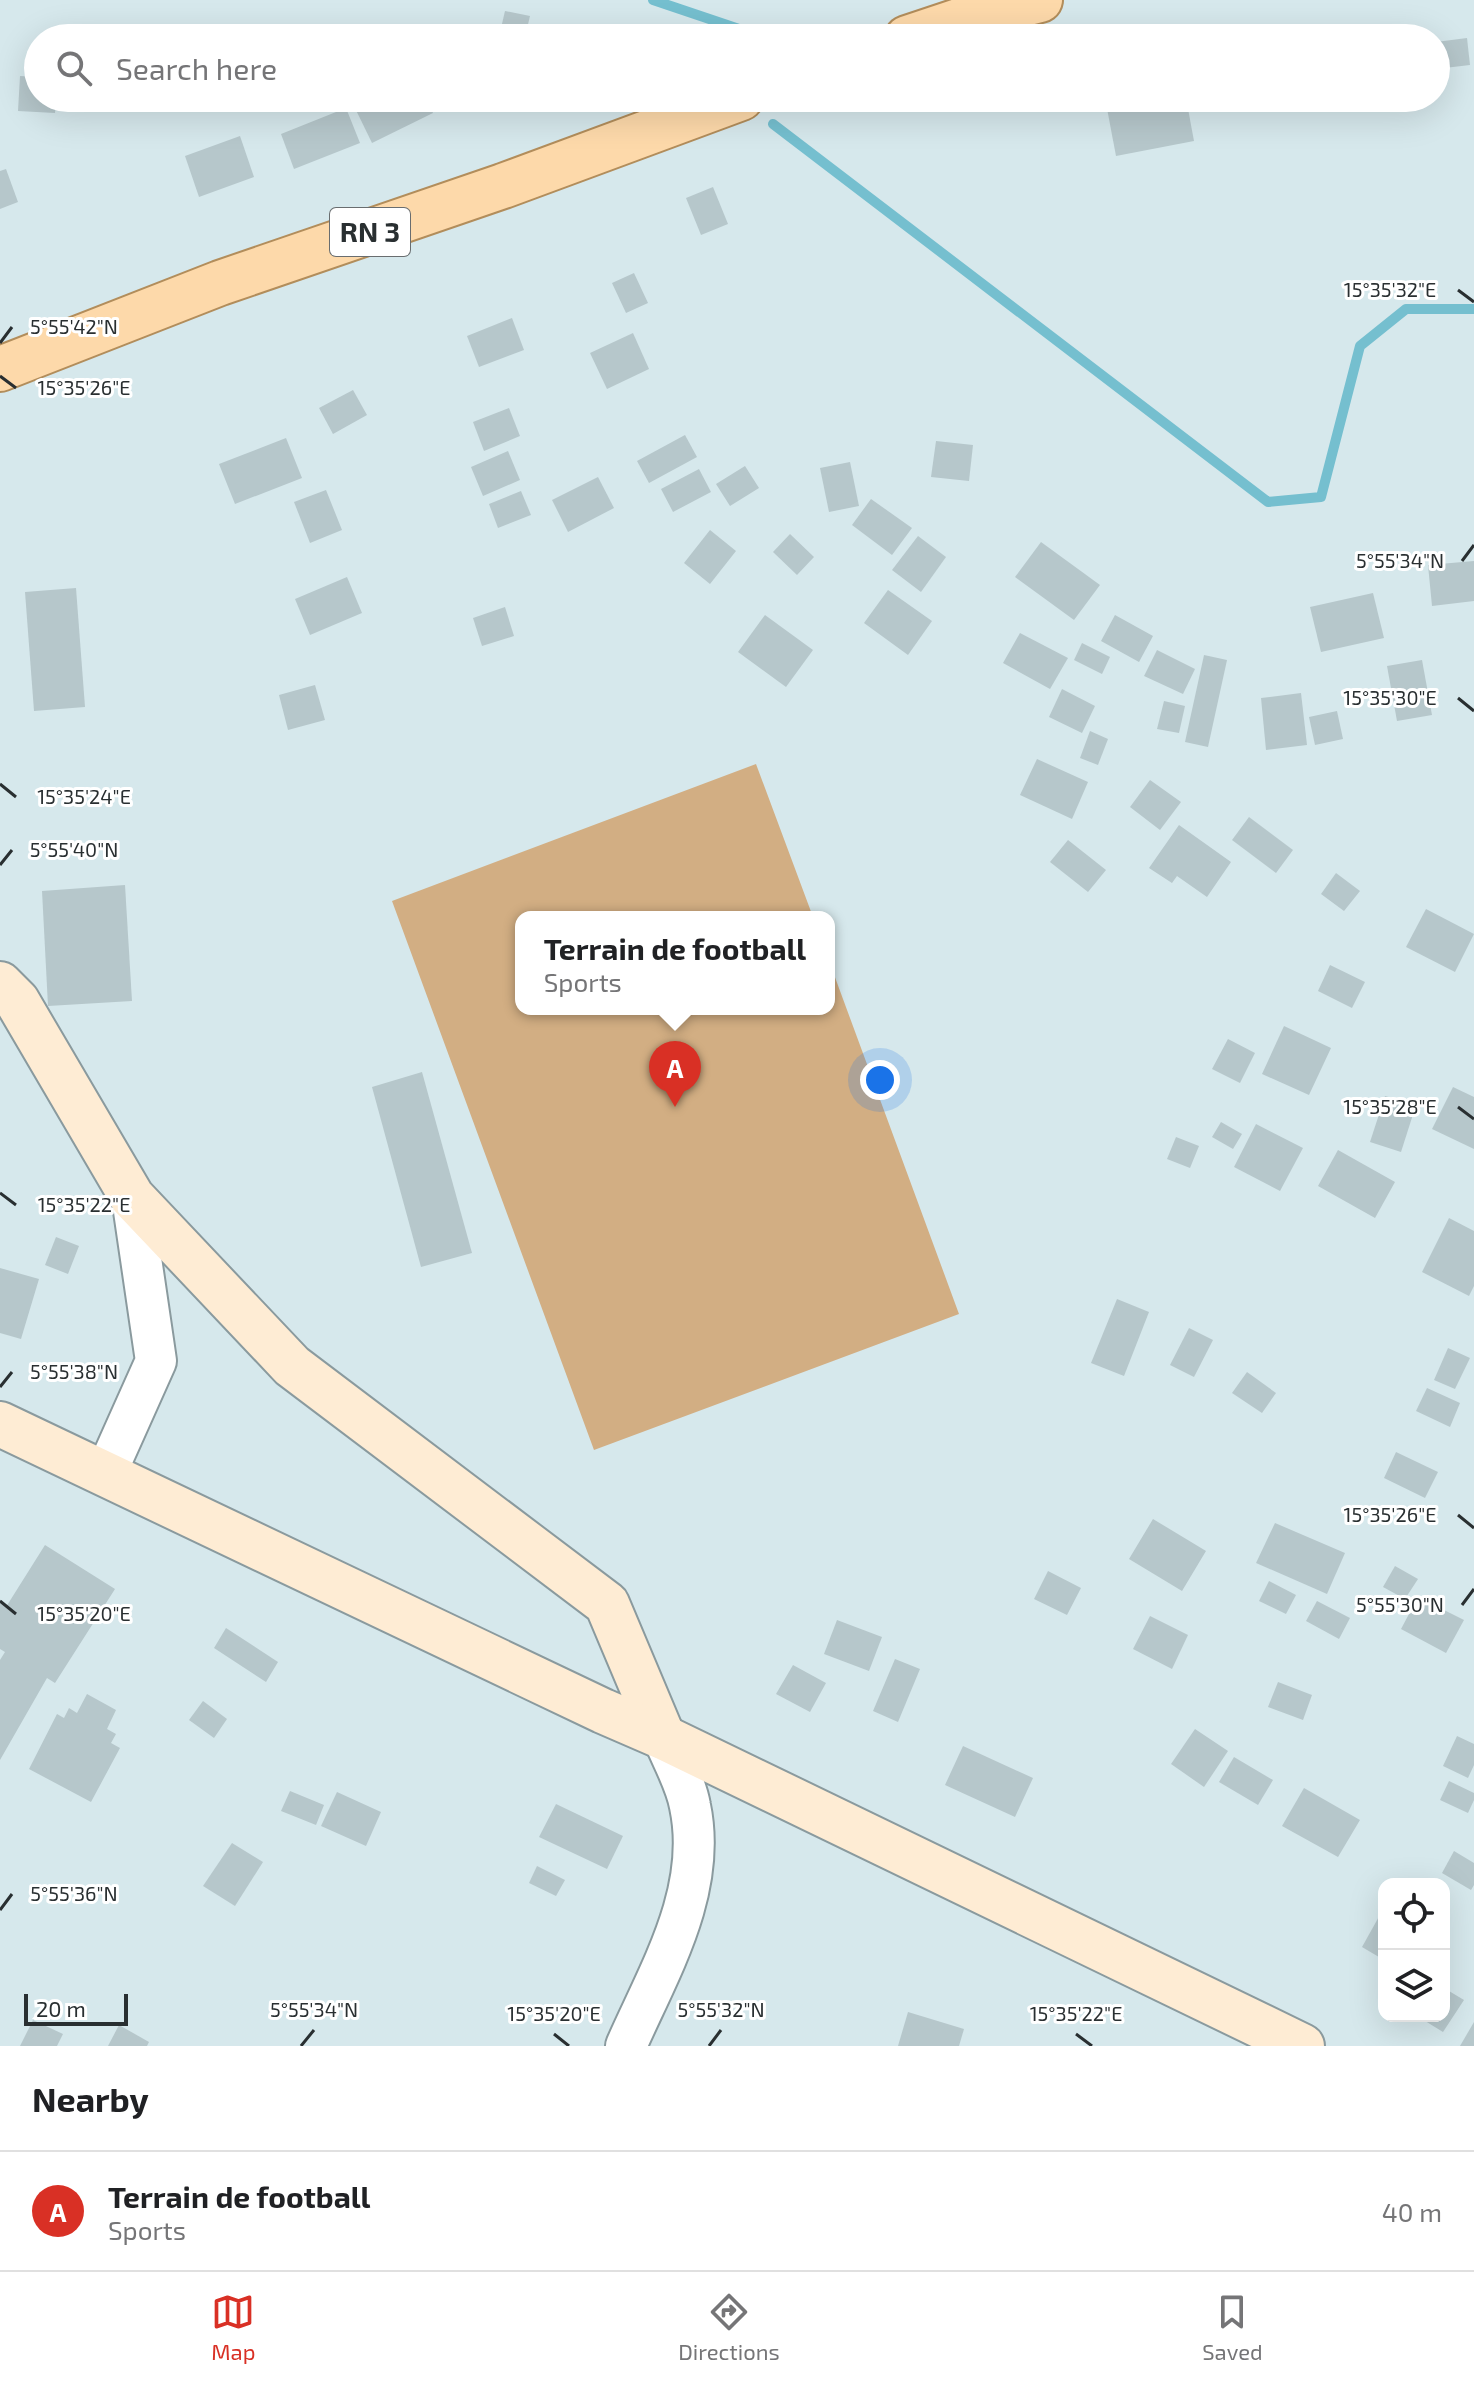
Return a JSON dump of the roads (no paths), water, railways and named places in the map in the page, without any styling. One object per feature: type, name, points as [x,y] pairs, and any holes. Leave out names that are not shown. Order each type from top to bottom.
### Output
[{"type":"main road","points":[[931,24],[955,10],[1040,0]]},
{"type":"main road","name":"RN 3","points":[[0,369],[220,283],[503,186],[703,112]]},
{"type":"main road","points":[[0,984],[17,1001],[132,1197],[292,1366],[607,1604],[663,1737]]},
{"type":"main road","points":[[0,1424],[663,1737],[1302,2046]]},
{"type":"street","points":[[105,1475],[156,1361],[132,1197]]},
{"type":"street","points":[[626,2046],[688,1899],[696,1840],[690,1803],[663,1737]]},
{"type":"waterway","points":[[653,0],[724,24]]},
{"type":"waterway","points":[[773,124],[1268,502],[1321,497],[1360,346],[1406,309],[1474,309]]},
{"type":"place","name":"Terrain de football","points":[[675,1107]]}]
